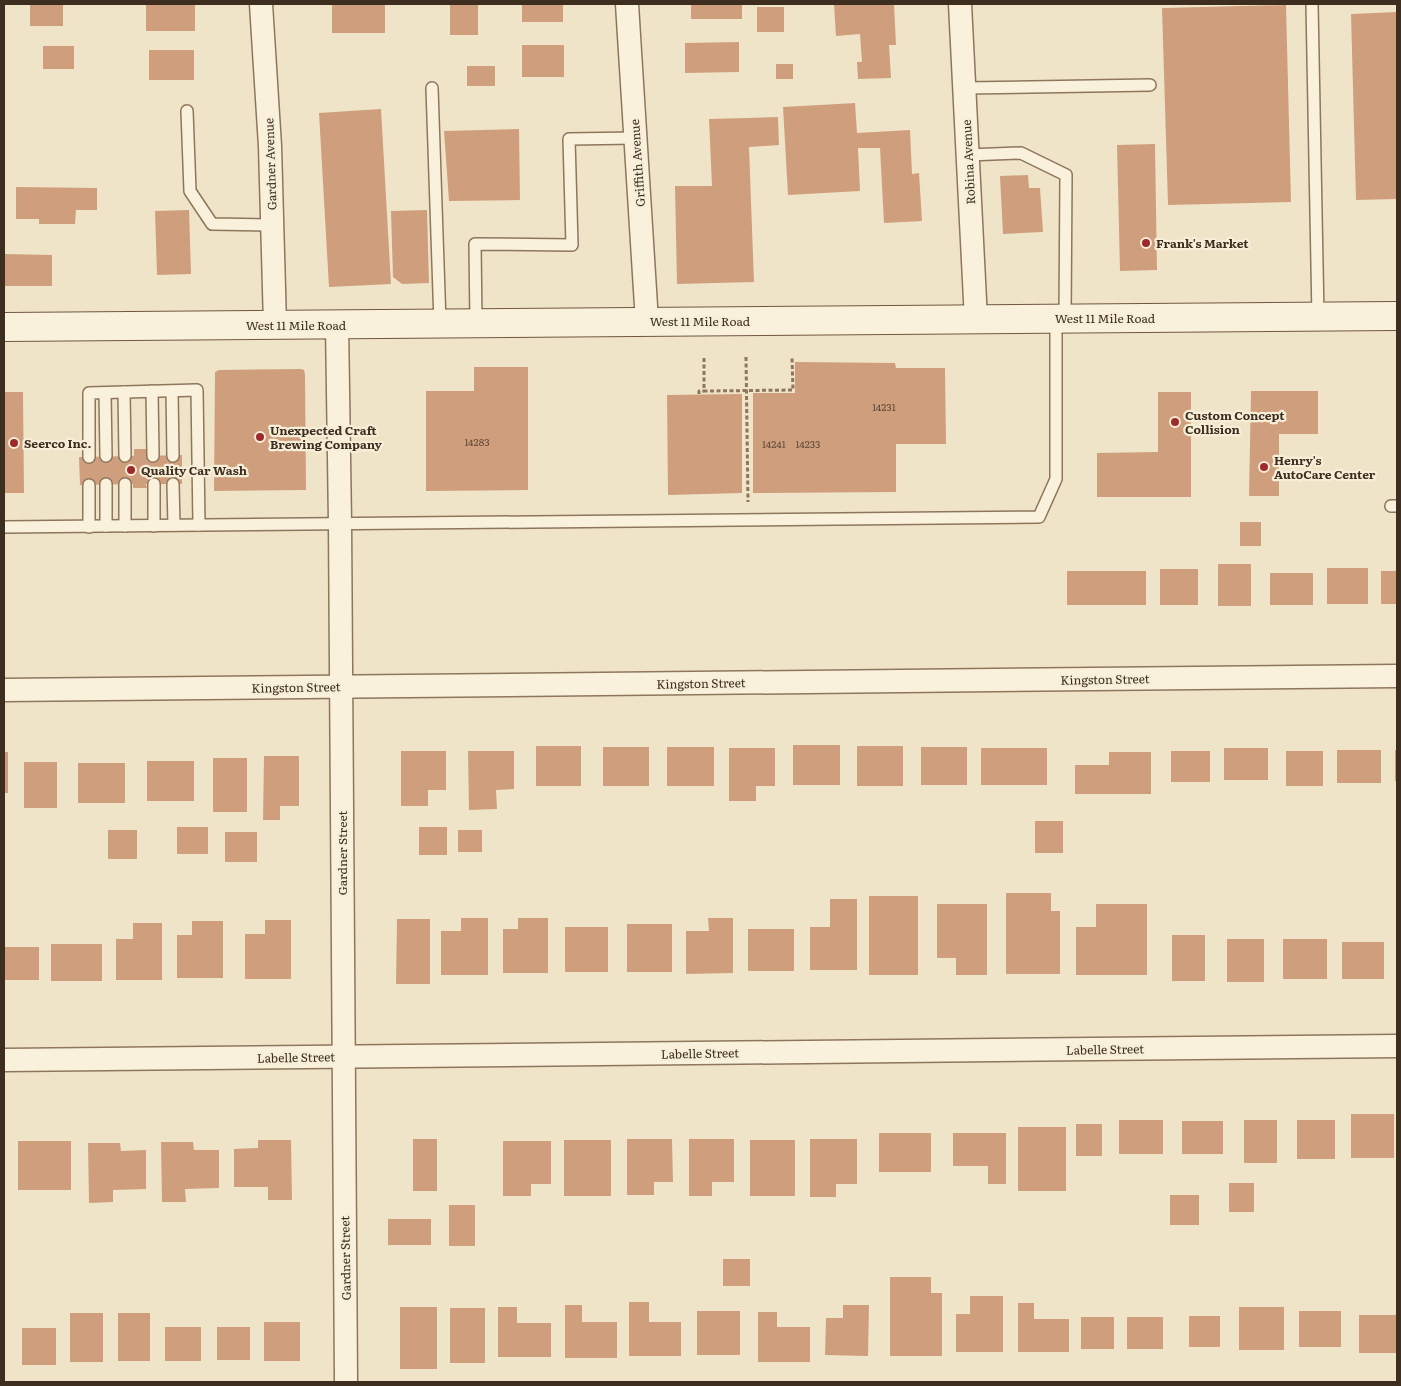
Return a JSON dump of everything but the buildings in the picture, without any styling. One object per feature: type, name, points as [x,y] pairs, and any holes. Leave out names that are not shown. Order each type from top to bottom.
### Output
[{"type":"main road","name":"West 11 Mile Road","points":[[4,326],[1397,316]]},
{"type":"street","name":"Gardner Avenue","points":[[261,4],[270,146],[275,325]]},
{"type":"street","name":"Griffith Avenue","points":[[627,4],[647,322]]},
{"type":"street","name":"Robina Avenue","points":[[960,4],[976,320]]},
{"type":"street","name":"Gardner Street","points":[[337,324],[346,1382]]},
{"type":"street","name":"Kingston Street","points":[[4,690],[1397,676]]},
{"type":"street","name":"Labelle Street","points":[[4,1060],[1397,1046]]},
{"type":"lane","points":[[1312,4],[1318,317]]},
{"type":"lane","points":[[964,88],[1150,85]]},
{"type":"lane","points":[[432,88],[440,323]]},
{"type":"lane","points":[[188,111],[190,190],[212,224],[272,225]]},
{"type":"lane","points":[[476,323],[475,244],[572,245],[569,140],[635,138]]},
{"type":"lane","points":[[4,527],[1039,517],[1056,479],[1066,175],[1021,153],[968,155]]},
{"type":"lane","points":[[89,457],[89,393],[197,390],[199,525]]},
{"type":"lane","points":[[152,391],[153,456]]},
{"type":"lane","points":[[172,391],[172,456]]},
{"type":"lane","points":[[124,392],[125,456]]},
{"type":"lane","points":[[105,393],[106,456]]},
{"type":"lane","points":[[106,484],[106,526]]},
{"type":"lane","points":[[125,484],[125,526]]},
{"type":"lane","points":[[154,484],[154,526]]},
{"type":"lane","points":[[173,484],[174,525]]},
{"type":"lane","points":[[89,485],[89,526]]},
{"type":"path","points":[[746,357],[748,519]]},
{"type":"path","points":[[699,394],[699,391],[793,390],[792,357]]},
{"type":"path","points":[[704,358],[707,392]]},
{"type":"place","name":"Frank's Market","points":[[1146,243]]},
{"type":"place","name":"Custom Concept Collision","points":[[1175,422]]},
{"type":"place","name":"Unexpected Craft Brewing Company","points":[[260,437]]},
{"type":"place","name":"Seerco Inc.","points":[[14,443]]},
{"type":"place","name":"Henry's AutoCare Center","points":[[1264,467]]},
{"type":"place","name":"Quality Car Wash","points":[[131,470]]}]
